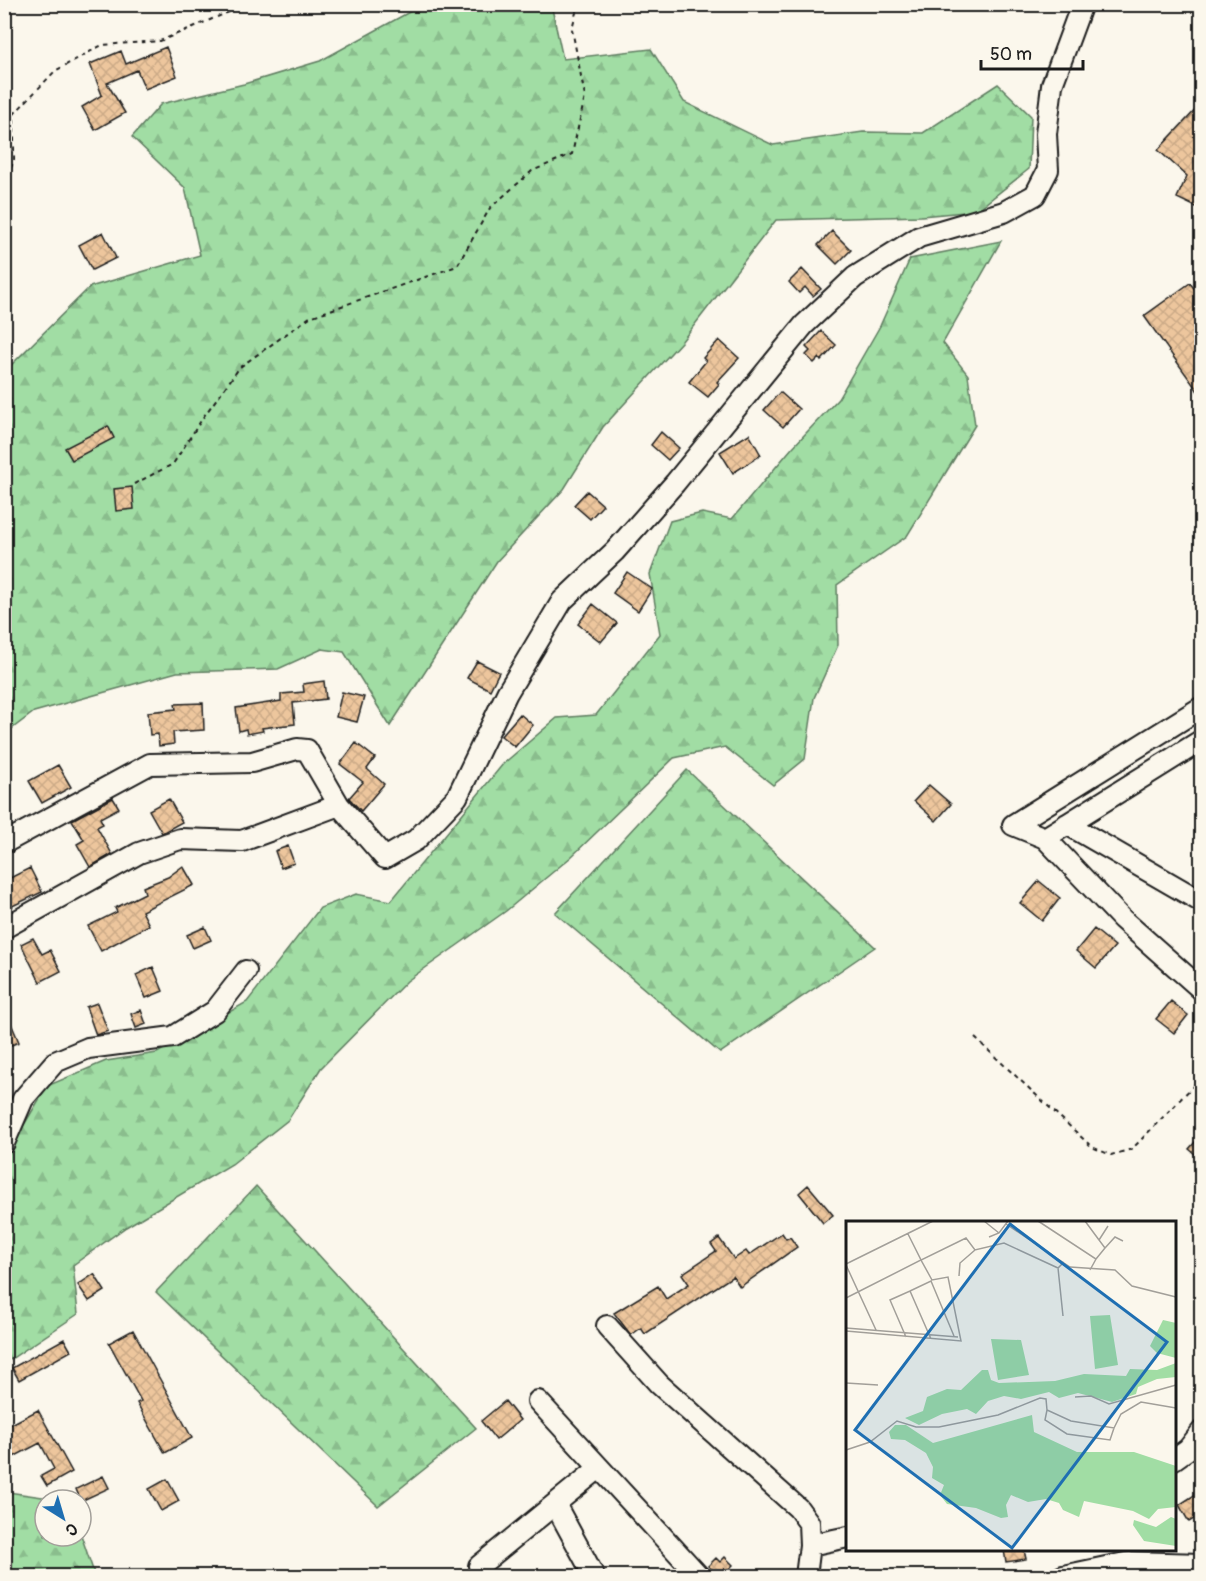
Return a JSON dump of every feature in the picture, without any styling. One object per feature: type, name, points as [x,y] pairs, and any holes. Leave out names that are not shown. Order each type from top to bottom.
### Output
[{"type":"street","points":[[4,843],[150,764],[252,762],[297,749],[307,750],[339,805],[385,858],[416,840],[457,797],[507,693],[562,602],[615,550],[660,500],[804,325],[855,277],[919,237],[1004,212],[1035,195],[1048,170],[1046,134],[1052,85],[1083,4]]},
{"type":"street","points":[[1202,707],[1013,825],[1045,838],[1122,919],[1202,990]]},
{"type":"street","points":[[1169,727],[1201,742]]},
{"type":"street","points":[[1045,838],[1201,742]]},
{"type":"street","points":[[4,928],[139,853],[180,839],[242,841],[339,805]]},
{"type":"street","points":[[1067,824],[1202,902]]},
{"type":"street","points":[[4,1143],[23,1099],[55,1062],[88,1048],[173,1037],[215,1011],[246,971]]},
{"type":"street","points":[[607,1326],[659,1384],[798,1508],[809,1523],[810,1545],[806,1576]]},
{"type":"street","points":[[538,1401],[699,1576]]},
{"type":"street","points":[[1176,1458],[1188,1449],[1202,1431]]},
{"type":"street","points":[[479,1566],[599,1468]]},
{"type":"street","points":[[555,1504],[594,1576]]},
{"type":"street","points":[[810,1545],[846,1537]]},
{"type":"street","points":[[1063,1576],[1130,1562],[1202,1564]]},
{"type":"path","points":[[4,185],[14,160],[14,114],[55,70],[102,45],[160,41],[248,4]]},
{"type":"path","points":[[134,484],[173,464],[240,367],[310,317],[457,266],[490,208],[532,171],[572,154],[585,97],[572,29],[578,4]]},
{"type":"path","points":[[975,1038],[1092,1148],[1111,1155],[1132,1149],[1202,1077]]},
{"type":"green space","points":[[551,4],[563,59],[651,49],[684,102],[773,145],[863,132],[923,133],[998,84],[1031,116],[1029,169],[976,211],[921,216],[776,220],[682,341],[603,427],[564,489],[497,561],[390,726],[344,652],[322,649],[278,669],[177,672],[34,712],[5,734],[5,368],[10,366],[90,287],[200,255],[185,188],[132,137],[161,104],[244,84],[320,61],[422,5]]},
{"type":"green space","points":[[1001,241],[943,343],[968,375],[975,425],[907,536],[837,585],[838,645],[814,698],[805,759],[773,785],[725,747],[674,758],[571,857],[506,911],[407,981],[321,1068],[288,1120],[232,1164],[126,1227],[73,1265],[78,1314],[5,1363],[5,1157],[47,1086],[106,1061],[157,1053],[247,1002],[320,908],[356,894],[391,901],[503,764],[557,718],[596,715],[660,634],[650,574],[670,521],[702,513],[732,519],[792,448],[838,399],[880,326],[910,259]]},
{"type":"green space","points":[[687,770],[875,947],[720,1053],[555,913]]},
{"type":"green space","points":[[256,1186],[476,1428],[378,1506],[156,1292]]},
{"type":"green space","points":[[4,1493],[33,1496],[33,1548],[85,1548],[95,1576],[5,1576]]},
{"type":"building","points":[[166,47],[177,76],[145,89],[137,70],[107,83],[125,113],[95,130],[82,107],[102,95],[90,64],[121,51],[126,64]]},
{"type":"building","points":[[1202,103],[1202,194],[1196,207],[1177,198],[1187,176],[1158,150]]},
{"type":"building","points":[[832,231],[851,250],[837,264],[818,245]]},
{"type":"building","points":[[103,232],[116,258],[92,270],[79,245]]},
{"type":"building","points":[[802,269],[821,289],[813,296],[805,287],[799,293],[789,282]]},
{"type":"building","points":[[1190,283],[1202,299],[1202,397],[1144,316]]},
{"type":"building","points":[[821,331],[836,345],[821,361],[819,358],[814,363],[806,355],[810,351],[806,347]]},
{"type":"building","points":[[719,340],[739,358],[717,382],[719,384],[708,397],[689,382],[706,361],[703,358]]},
{"type":"building","points":[[780,392],[799,409],[783,427],[764,410]]},
{"type":"building","points":[[108,426],[114,438],[72,460],[65,448]]},
{"type":"building","points":[[661,432],[679,448],[668,460],[651,445]]},
{"type":"building","points":[[749,434],[761,455],[733,473],[720,452]]},
{"type":"building","points":[[132,487],[134,509],[116,511],[114,489]]},
{"type":"building","points":[[587,491],[603,505],[590,519],[574,505]]},
{"type":"building","points":[[627,572],[652,589],[638,611],[613,593]]},
{"type":"building","points":[[593,604],[617,623],[601,642],[578,624]]},
{"type":"building","points":[[477,661],[499,672],[490,690],[467,678]]},
{"type":"building","points":[[324,681],[326,699],[293,703],[295,724],[262,728],[263,731],[247,734],[246,729],[239,731],[236,708],[281,701],[281,694],[304,692],[303,684]]},
{"type":"building","points":[[342,692],[364,697],[357,722],[336,717]]},
{"type":"building","points":[[203,703],[204,730],[173,732],[174,744],[159,746],[158,734],[150,735],[148,712],[176,709],[175,704]]},
{"type":"building","points":[[520,714],[533,725],[515,747],[501,736]]},
{"type":"building","points":[[356,743],[375,758],[367,769],[384,784],[361,811],[349,798],[363,782],[340,764]]},
{"type":"building","points":[[58,765],[71,787],[42,803],[29,781]]},
{"type":"building","points":[[929,785],[951,804],[936,821],[914,801]]},
{"type":"building","points":[[113,798],[119,808],[100,818],[103,824],[97,827],[112,854],[90,867],[77,844],[84,840],[72,820]]},
{"type":"building","points":[[169,799],[182,822],[162,833],[149,810]]},
{"type":"building","points":[[288,846],[294,863],[281,868],[275,851]]},
{"type":"building","points":[[183,866],[194,885],[142,911],[149,925],[101,951],[88,926],[117,912],[115,908],[145,893],[143,887],[168,877]]},
{"type":"building","points":[[30,868],[42,892],[4,910],[4,881]]},
{"type":"building","points":[[1039,881],[1060,898],[1042,921],[1020,903]]},
{"type":"building","points":[[205,927],[211,940],[193,948],[187,935]]},
{"type":"building","points":[[1094,929],[1115,946],[1096,968],[1076,951]]},
{"type":"building","points":[[33,938],[42,954],[50,950],[61,971],[40,982],[21,944]]},
{"type":"building","points":[[153,967],[163,991],[146,998],[136,975]]},
{"type":"building","points":[[1171,1001],[1188,1015],[1174,1033],[1156,1019]]},
{"type":"building","points":[[97,1003],[108,1031],[96,1035],[86,1007]]},
{"type":"building","points":[[4,1007],[19,1042],[4,1048]]},
{"type":"building","points":[[141,1010],[146,1024],[136,1028],[131,1014]]},
{"type":"building","points":[[1202,1134],[1202,1160],[1189,1149]]},
{"type":"building","points":[[808,1185],[833,1215],[823,1223],[799,1193]]},
{"type":"building","points":[[782,1233],[786,1239],[790,1237],[797,1247],[740,1287],[733,1276],[645,1334],[641,1328],[631,1335],[614,1313],[658,1286],[666,1299],[689,1284],[682,1274],[716,1251],[711,1244],[719,1238],[734,1259],[746,1251],[749,1255]]},
{"type":"building","points":[[94,1274],[105,1291],[89,1301],[78,1285]]},
{"type":"building","points":[[133,1330],[192,1438],[165,1453],[137,1403],[141,1401],[109,1343]]},
{"type":"building","points":[[64,1339],[71,1351],[19,1380],[12,1368]]},
{"type":"building","points":[[505,1401],[520,1420],[496,1440],[481,1421]]},
{"type":"building","points":[[38,1410],[72,1472],[47,1486],[41,1476],[54,1469],[40,1443],[4,1462],[4,1428]]},
{"type":"building","points":[[103,1476],[109,1488],[93,1495],[93,1488],[78,1488]]},
{"type":"building","points":[[167,1479],[179,1501],[161,1511],[149,1489]]},
{"type":"building","points":[[1196,1494],[1202,1502],[1202,1514],[1189,1522],[1179,1505]]},
{"type":"building","points":[[1004,1551],[1024,1551],[1026,1559],[1006,1562]]},
{"type":"building","points":[[725,1557],[733,1565],[729,1569],[737,1576],[719,1576],[708,1566],[716,1558],[720,1562]]}]
